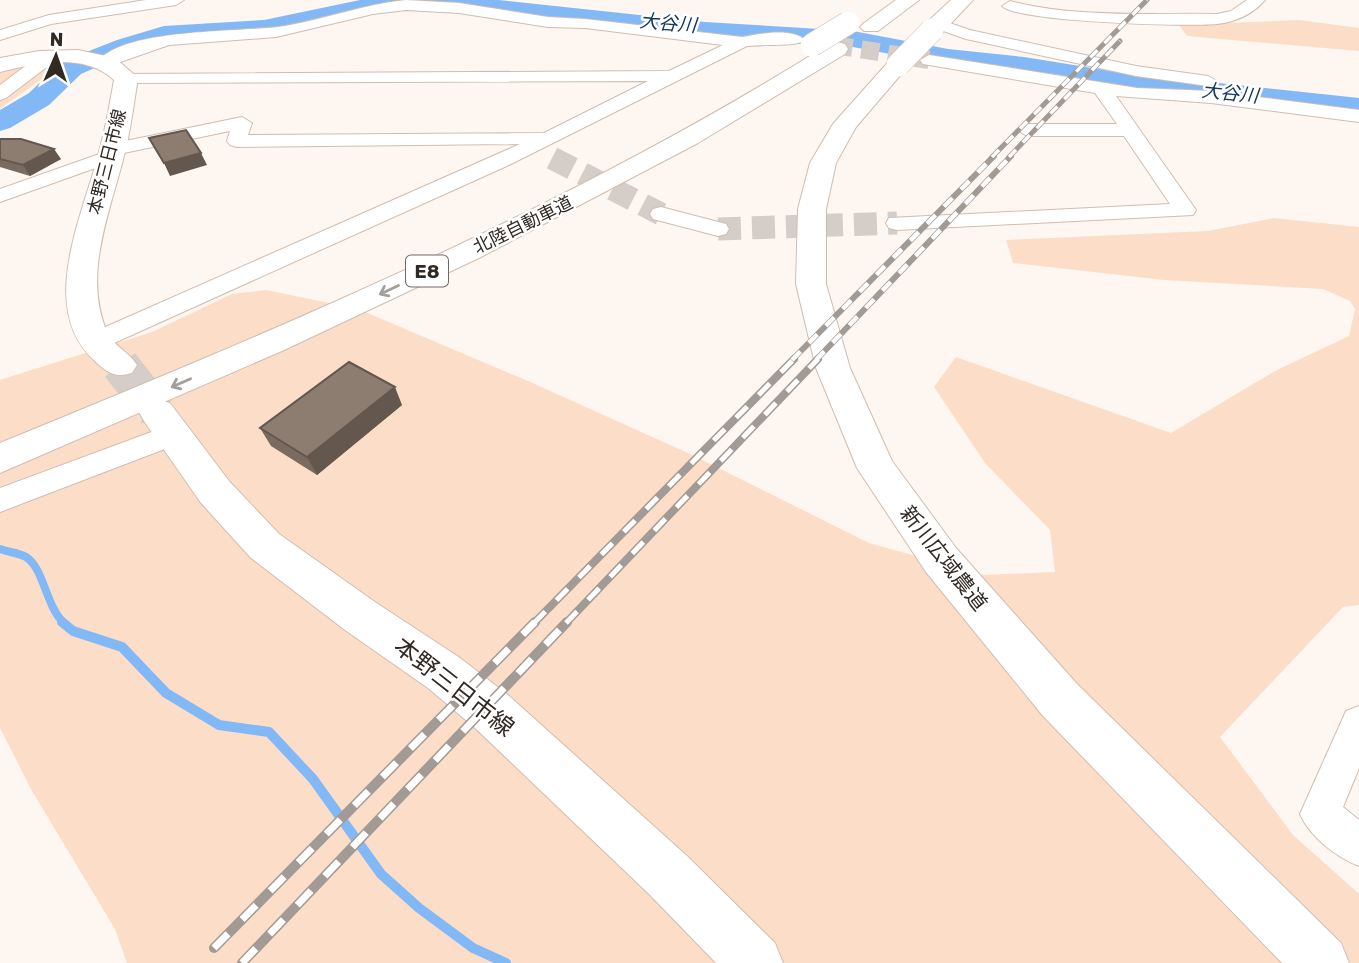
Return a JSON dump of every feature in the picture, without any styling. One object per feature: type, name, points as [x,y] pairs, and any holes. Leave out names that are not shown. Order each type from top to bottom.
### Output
[{"type":"main road","name":"北陸自動車道","points":[[0,459],[340,313],[620,176],[720,121],[824,39],[881,0]]},
{"type":"main road","name":"北陸自動車道","points":[[0,431],[171,362],[487,221],[698,113],[824,39],[871,27],[909,0]]},
{"type":"main road","points":[[935,27],[963,0]]},
{"type":"main road","name":"新川広域農道","points":[[935,27],[913,63],[845,124],[823,163],[812,209],[811,284],[833,368],[876,468],[941,560],[1060,700],[1321,963]]},
{"type":"main road","points":[[0,65],[50,56],[116,70]]},
{"type":"main road","name":"本野三日市線","points":[[94,342],[82,302],[84,250],[112,153],[116,70]]},
{"type":"main road","points":[[94,342],[120,365]]},
{"type":"main road","name":"本野三日市線","points":[[165,424],[215,492],[265,545],[360,616],[444,673],[491,711],[668,874],[755,963]]},
{"type":"street","points":[[0,35],[49,20],[176,0]]},
{"type":"street","points":[[1010,6],[1022,10],[1108,17],[1217,19],[1237,14],[1257,0]]},
{"type":"street","points":[[116,70],[155,41],[201,34],[277,32],[359,12],[405,5],[439,6],[550,22],[587,23],[743,42]]},
{"type":"street","points":[[935,27],[1136,71],[1359,98]]},
{"type":"street","points":[[94,342],[502,161],[549,148],[674,76],[743,42],[765,38],[824,39]]},
{"type":"street","points":[[0,94],[50,56]]},
{"type":"street","points":[[913,63],[1137,94],[1211,97],[1359,116]]},
{"type":"street","points":[[116,70],[674,76]]},
{"type":"street","points":[[1136,71],[1137,94]]},
{"type":"street","points":[[897,223],[1185,209],[1102,89]]},
{"type":"street","points":[[0,196],[112,153],[242,123],[237,142],[549,148]]},
{"type":"street","points":[[1027,130],[1130,130]]},
{"type":"street","points":[[661,214],[718,229]]},
{"type":"street","points":[[0,500],[165,424]]},
{"type":"street","points":[[1359,724],[1320,814],[1359,846]]},
{"type":"shaded area","points":[[1299,20],[1359,28],[1359,51],[1187,36],[1179,25]]},
{"type":"shaded area","points":[[61,65],[0,109],[0,73],[29,66]]},
{"type":"shaded area","points":[[1274,218],[1359,227],[1359,605],[1343,607],[1220,737],[1293,835],[1359,894],[1359,963],[127,963],[115,929],[32,791],[0,728],[0,380],[152,332],[232,294],[266,290],[358,309],[688,453],[869,543],[984,575],[1055,572],[1050,530],[985,463],[934,387],[956,357],[1171,433],[1275,371],[1349,336],[1355,309],[1350,301],[1323,289],[1164,280],[1013,263],[1006,240],[1208,231]]},
{"type":"building","points":[[186,130],[201,153],[164,163],[149,138]]},
{"type":"building","points":[[0,139],[21,139],[54,149],[23,165],[0,159]]},
{"type":"building","points":[[349,362],[395,387],[307,457],[260,428]]},
{"type":"waterway","name":"大谷川","points":[[0,122],[39,99],[71,68],[126,45],[164,34],[264,28],[380,3],[405,1],[451,2],[705,30],[853,39],[948,57],[1024,65],[1117,80],[1359,107]]},
{"type":"waterway","points":[[0,549],[26,557],[32,562],[53,607],[64,623]]},
{"type":"waterway","points":[[62,622],[73,631],[122,647],[166,693],[219,725],[269,732],[313,779],[381,874],[419,908],[473,948],[506,963]]},
{"type":"tunnel","points":[[808,41],[929,60]]},
{"type":"tunnel","points":[[552,158],[661,214]]},
{"type":"tunnel","points":[[718,229],[897,223]]},
{"type":"tunnel","points":[[120,365],[157,412]]},
{"type":"railway","points":[[992,157],[1147,0]]},
{"type":"railway","points":[[1009,157],[1120,41]]},
{"type":"railway","points":[[792,360],[994,156]]},
{"type":"railway","points":[[816,360],[1011,156]]},
{"type":"railway","points":[[534,623],[794,359]]},
{"type":"railway","points":[[566,623],[818,359]]},
{"type":"railway","points":[[214,948],[535,622]]},
{"type":"railway","points":[[242,963],[567,622]]}]
